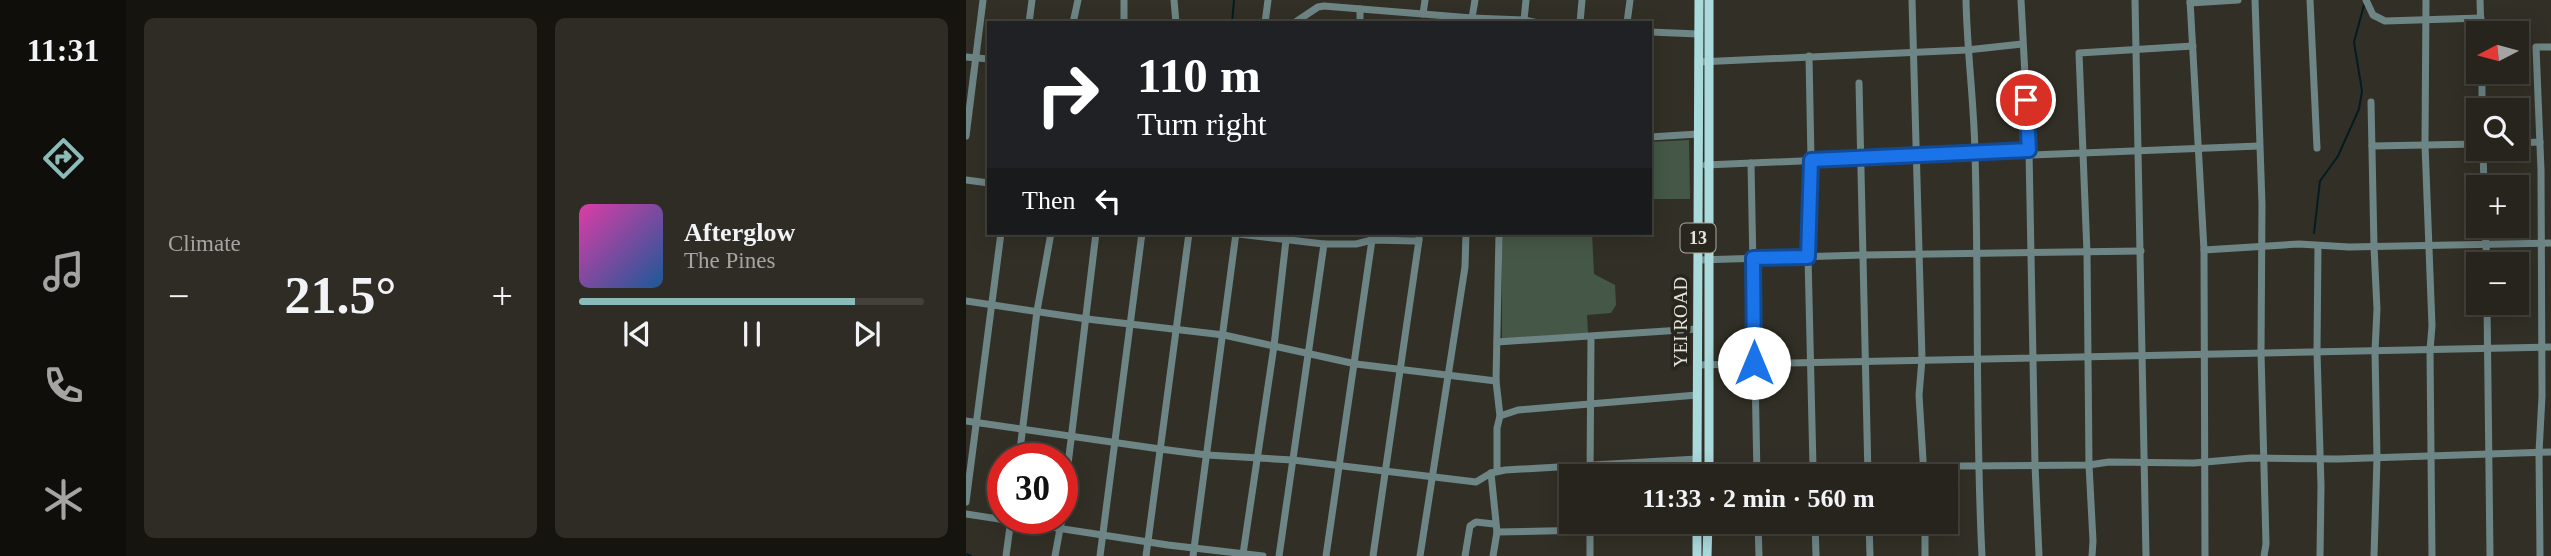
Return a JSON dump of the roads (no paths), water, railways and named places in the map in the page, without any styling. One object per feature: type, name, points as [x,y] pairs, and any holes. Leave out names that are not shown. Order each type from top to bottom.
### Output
[{"type":"main road","name":"YEI ROAD","points":[[1699,0],[1698,34],[1703,62],[1709,165],[1709,464]]},
{"type":"main road","name":"YEI ROAD","points":[[1697,464],[1698,134],[1709,0]]},
{"type":"main road","points":[[1697,534],[1698,556]]},
{"type":"main road","points":[[1707,556],[1708,534]]},
{"type":"street","points":[[966,136],[983,0]]},
{"type":"street","points":[[1029,21],[1032,0]]},
{"type":"street","points":[[1073,21],[1078,0]]},
{"type":"street","points":[[1124,0],[1124,21]]},
{"type":"street","points":[[1174,0],[1176,21]]},
{"type":"street","points":[[1265,21],[1268,0]]},
{"type":"street","points":[[1373,0],[1373,11]]},
{"type":"street","points":[[1423,14],[1424,0]]},
{"type":"street","points":[[1472,19],[1475,0]]},
{"type":"street","points":[[1524,20],[1526,0]]},
{"type":"street","points":[[1580,21],[1582,0]]},
{"type":"street","points":[[1627,21],[1630,0]]},
{"type":"street","points":[[1912,0],[1922,359],[1919,395],[1924,464]]},
{"type":"street","points":[[1966,0],[1975,151],[1977,465],[1983,556]]},
{"type":"street","points":[[2021,0],[2029,153],[2039,556]]},
{"type":"street","points":[[2135,0],[2146,556]]},
{"type":"street","points":[[2205,556],[2204,250],[2190,1],[2238,0]]},
{"type":"street","points":[[2255,0],[2262,246],[2264,556]]},
{"type":"street","points":[[2310,0],[2317,148]]},
{"type":"street","points":[[2366,0],[2372,15],[2385,21],[2481,18],[2480,0]]},
{"type":"street","points":[[2426,0],[2425,145],[2432,326],[2432,556]]},
{"type":"street","points":[[1296,21],[1318,3],[1450,19],[1529,21]]},
{"type":"street","points":[[1360,9],[1360,21]]},
{"type":"street","points":[[1407,13],[1407,21]]},
{"type":"street","points":[[1652,32],[1698,34]]},
{"type":"street","points":[[1703,62],[1967,50],[2022,44]]},
{"type":"street","points":[[2092,556],[2087,253],[2079,53],[2193,46]]},
{"type":"street","points":[[2540,556],[2539,452],[2547,347],[2541,243],[2536,47],[2551,47]]},
{"type":"street","points":[[1809,56],[1811,160],[1808,257],[1813,464]]},
{"type":"street","points":[[966,57],[987,59]]},
{"type":"street","points":[[1859,83],[1868,464]]},
{"type":"street","points":[[2371,102],[2377,309],[2374,556]]},
{"type":"street","points":[[1652,137],[1698,134]]},
{"type":"street","points":[[2529,142],[2540,142]]},
{"type":"street","points":[[2372,146],[2466,144]]},
{"type":"street","points":[[1698,165],[1975,151],[2083,153],[2259,146]]},
{"type":"street","points":[[1751,163],[1757,464]]},
{"type":"street","points":[[966,180],[987,183]]},
{"type":"street","points":[[966,502],[1001,235]]},
{"type":"street","points":[[1021,443],[1037,311],[1051,235]]},
{"type":"street","points":[[1070,443],[1096,235]]},
{"type":"street","points":[[1101,556],[1142,235]]},
{"type":"street","points":[[1146,556],[1189,235]]},
{"type":"street","points":[[1194,552],[1224,335],[1234,235]]},
{"type":"street","points":[[1249,235],[1324,244],[1356,244],[1373,236],[1405,242],[1419,236]]},
{"type":"street","points":[[1420,556],[1431,477],[1450,376],[1465,267],[1466,235]]},
{"type":"street","points":[[1493,556],[1496,528],[1494,472],[1500,416],[1496,381],[1499,235]]},
{"type":"street","points":[[1326,556],[1373,236]]},
{"type":"street","points":[[1373,556],[1419,236]]},
{"type":"street","points":[[2486,238],[2486,252]]},
{"type":"street","points":[[1243,554],[1274,346],[1286,240]]},
{"type":"street","points":[[2204,250],[2262,246],[2374,247],[2551,243]]},
{"type":"street","points":[[1279,556],[1324,244]]},
{"type":"street","points":[[2318,246],[2320,556]]},
{"type":"street","points":[[1698,260],[2141,251]]},
{"type":"street","points":[[966,301],[1224,335],[1307,355],[1399,370],[1496,381]]},
{"type":"street","points":[[2487,315],[2490,556]]},
{"type":"street","points":[[1497,342],[1697,329]]},
{"type":"street","points":[[1591,337],[1591,464],[1697,459]]},
{"type":"street","points":[[1697,365],[2547,347]]},
{"type":"street","points":[[1500,416],[1518,410],[1697,395]]},
{"type":"street","points":[[966,421],[1207,455],[1293,460],[1476,482],[1494,472],[1559,467]]},
{"type":"street","points":[[1958,465],[2089,465],[2109,462],[2145,464],[2264,458],[2431,457],[2551,452]]},
{"type":"street","points":[[966,514],[987,516]]},
{"type":"street","points":[[1465,556],[1470,526],[1476,522],[1496,528],[1559,526]]},
{"type":"street","points":[[1078,531],[1149,541],[1194,552],[1263,556]]},
{"type":"street","points":[[1006,556],[1009,534]]},
{"type":"street","points":[[1055,556],[1060,534]]},
{"type":"street","points":[[1590,534],[1590,556]]},
{"type":"street","points":[[1758,534],[1759,556]]},
{"type":"street","points":[[1815,534],[1816,556]]},
{"type":"street","points":[[1869,534],[1870,556]]},
{"type":"street","points":[[1925,534],[1925,556]]},
{"type":"waterway","points":[[1232,21],[1234,0]]},
{"type":"waterway","points":[[2314,233],[2320,181],[2338,156],[2359,109],[2362,91],[2354,42],[2364,5]]},
{"type":"waterway","points":[[966,554],[971,556]]}]
